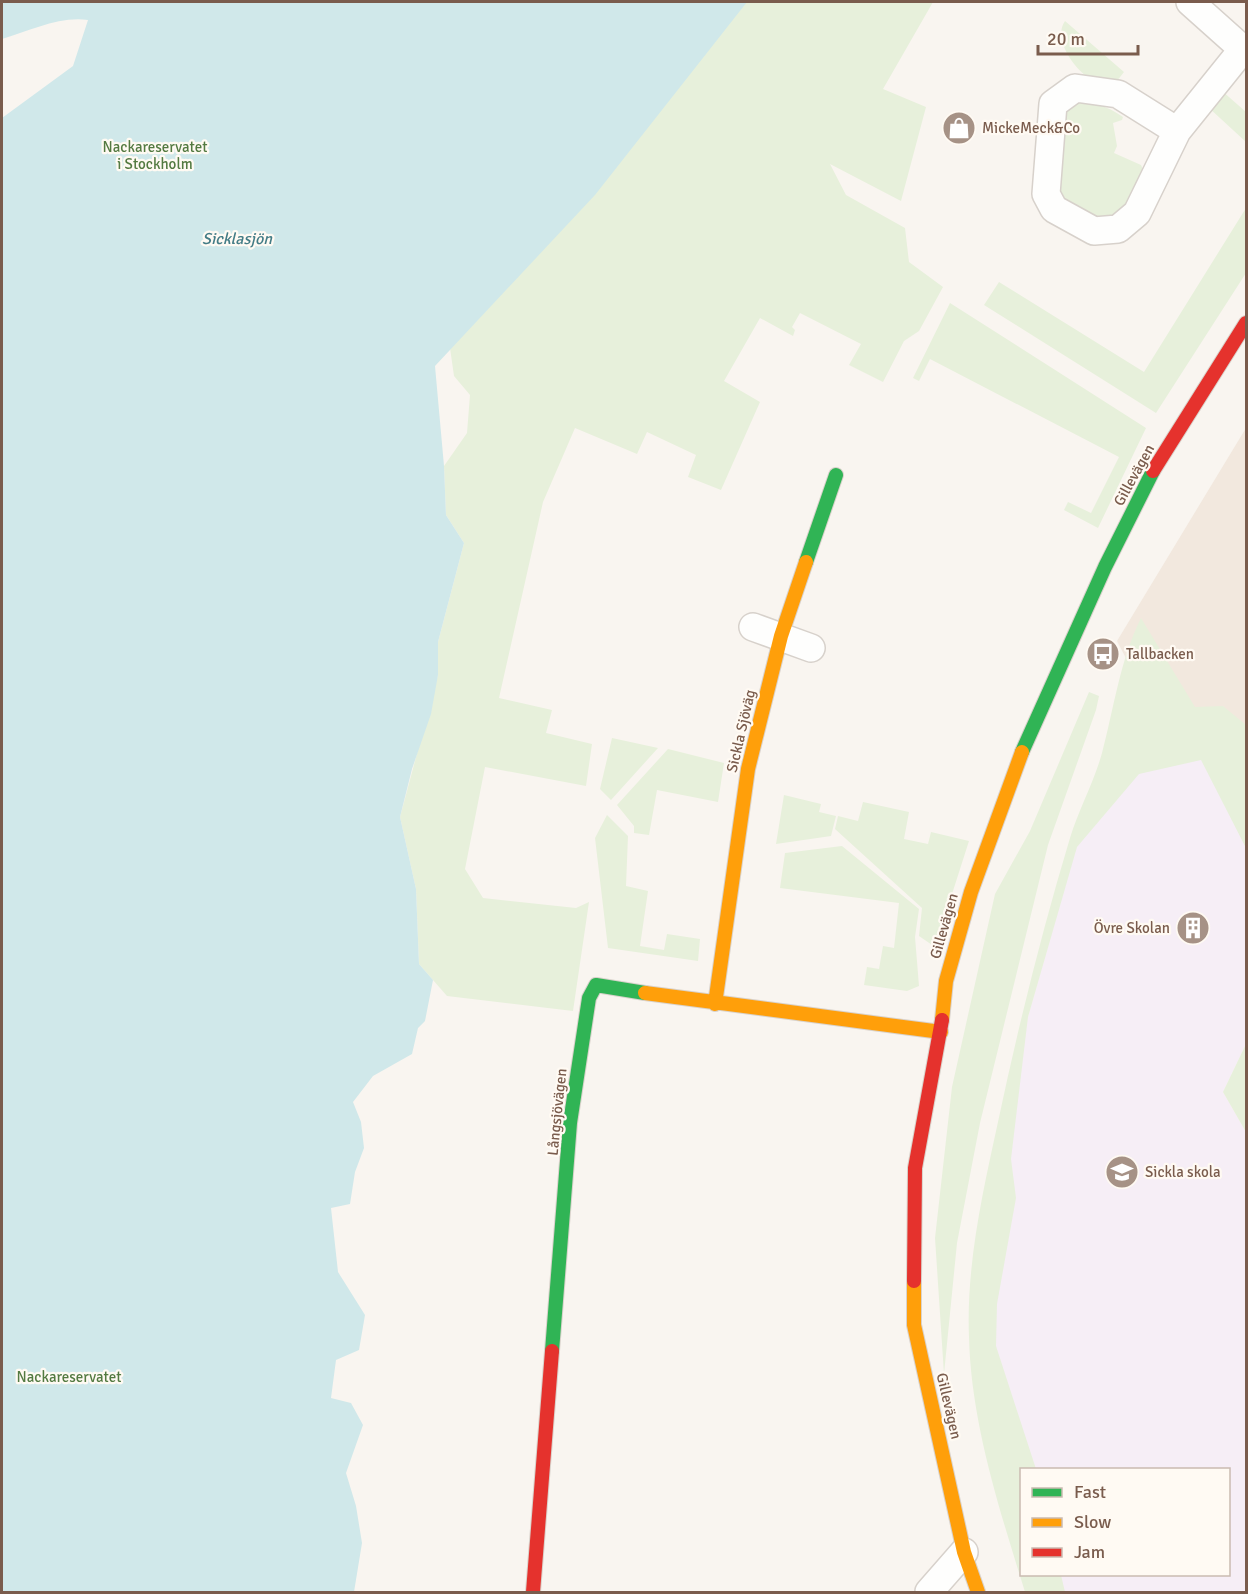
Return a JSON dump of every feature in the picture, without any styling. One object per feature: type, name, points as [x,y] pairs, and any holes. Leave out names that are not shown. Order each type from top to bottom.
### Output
[{"type":"street","points":[[1177,131],[1118,94],[1075,88],[1053,104],[1046,194],[1054,209],[1094,231],[1118,229],[1137,213],[1177,131],[1245,51],[1190,2]]},
{"type":"street","name":"Gillevägen","points":[[978,1593],[964,1552],[914,1325],[915,1168],[941,1032],[946,981],[971,892],[1017,763],[1137,501],[1154,469],[1246,323]]},
{"type":"street","name":"Sickla Sjöväg","points":[[715,1004],[748,768],[781,636],[837,475]]},
{"type":"street","points":[[753,627],[811,648]]},
{"type":"street","name":"Långsjövägen","points":[[533,1593],[570,1123],[589,998],[596,985],[715,1004],[941,1032]]},
{"type":"street","points":[[929,1593],[964,1552]]},
{"type":"shaded area","name":"Tallbacken","points":[[1246,428],[1246,848],[1202,760],[1181,764],[1117,641]]},
{"type":"shaded area","name":"Sickla skola","points":[[1202,759],[1246,848],[1246,1044],[1223,1092],[1246,1132],[1246,1592],[1046,1592],[1042,1576],[1230,1576],[1230,1468],[1020,1468],[1020,1501],[994,1431],[991,1212],[1028,1017],[1076,847],[1139,773]]},
{"type":"green space","points":[[727,2],[933,2],[883,89],[926,107],[901,201],[830,164],[846,195],[905,228],[909,262],[943,287],[919,331],[904,341],[883,382],[849,365],[861,344],[800,313],[792,327],[795,330],[793,336],[760,318],[724,381],[760,402],[721,490],[688,477],[696,455],[647,432],[637,454],[575,428],[543,502],[499,698],[552,710],[546,733],[592,744],[586,786],[485,767],[465,869],[483,898],[576,908],[589,902],[573,1011],[447,996],[419,964],[416,889],[400,817],[438,675],[438,642],[464,543],[446,515],[444,466],[467,433],[470,395],[454,376],[448,334]]},
{"type":"green space","points":[[1065,21],[1124,72],[1113,86],[1089,78],[1075,65],[1066,51],[1061,35]]},
{"type":"green space","points":[[1221,90],[1246,112],[1246,142],[1208,107]]},
{"type":"green space","points":[[1072,102],[1099,105],[1123,117],[1122,120],[1113,123],[1117,146],[1114,153],[1141,165],[1146,176],[1133,200],[1124,212],[1116,217],[1095,217],[1085,213],[1074,208],[1060,193],[1057,184],[1057,166],[1061,110]]},
{"type":"green space","points":[[1246,208],[1246,273],[1156,413],[984,305],[999,282],[1144,372]]},
{"type":"green space","points":[[950,303],[1146,428],[1098,528],[1064,510],[1068,502],[1091,513],[1119,457],[930,359],[919,381],[913,378]]},
{"type":"green space","points":[[1141,618],[1195,707],[1223,706],[1246,725],[1246,848],[1201,760],[1139,774],[1077,847],[1028,1017],[1011,1159],[1016,1198],[997,1304],[996,1346],[1036,1468],[1020,1468],[1020,1576],[988,1466],[975,1402],[969,1337],[973,1256],[992,1148],[1040,944],[1070,838],[1102,753],[1118,684]]},
{"type":"green space","points":[[1089,692],[1099,696],[1096,710],[1048,845],[980,1123],[957,1243],[944,1374],[935,1238],[952,1087],[995,894],[1030,831]]},
{"type":"green space","points":[[612,738],[658,748],[611,800],[600,789]]},
{"type":"green space","points":[[668,749],[724,763],[718,802],[657,790],[649,835],[634,833],[634,826],[617,805]]},
{"type":"green space","points":[[784,795],[821,804],[819,812],[836,816],[831,836],[776,844]]},
{"type":"green space","points":[[863,802],[909,812],[904,839],[928,844],[931,832],[969,841],[935,947],[919,936],[922,908],[835,829],[838,816],[858,821]]},
{"type":"green space","points":[[607,815],[628,836],[626,886],[648,891],[640,946],[664,950],[667,934],[700,939],[698,961],[608,948],[595,838]]},
{"type":"green space","points":[[842,846],[919,909],[915,937],[919,986],[907,991],[864,985],[867,967],[879,969],[883,946],[894,948],[899,903],[780,888],[785,853]]},
{"type":"green space","points":[[1246,1044],[1246,1132],[1223,1092]]},
{"type":"green space","points":[[1020,1576],[1061,1576],[1065,1592],[1025,1592]]},
{"type":"water","name":"Sicklasjön","points":[[2,2],[747,2],[595,195],[435,366],[446,515],[464,543],[438,642],[438,675],[431,714],[412,769],[400,817],[416,889],[419,964],[433,980],[425,1021],[418,1028],[412,1054],[373,1076],[353,1102],[361,1122],[364,1148],[355,1172],[350,1204],[331,1208],[338,1272],[365,1315],[359,1350],[336,1360],[331,1398],[351,1403],[363,1425],[346,1473],[356,1506],[362,1543],[354,1592],[2,1592],[2,118],[73,66],[88,20],[55,22],[2,39]]},
{"type":"traffic: fast","points":[[1022,752],[1105,567],[1153,471]]},
{"type":"traffic: fast","points":[[806,562],[836,475]]},
{"type":"traffic: fast","points":[[552,1351],[570,1123],[589,998],[596,985],[645,993]]},
{"type":"traffic: slow","points":[[715,1004],[748,769],[781,636],[806,562]]},
{"type":"traffic: slow","points":[[942,1020],[946,981],[971,892],[1022,752]]},
{"type":"traffic: slow","points":[[645,993],[941,1032]]},
{"type":"traffic: slow","points":[[914,1281],[914,1325],[964,1552],[978,1592]]},
{"type":"traffic: jam","points":[[1153,471],[1246,323]]},
{"type":"traffic: jam","points":[[914,1281],[915,1168],[942,1020]]},
{"type":"traffic: jam","points":[[533,1592],[552,1351]]},
{"type":"place","name":"MickeMeck&Co","points":[[959,128]]},
{"type":"place","name":"Tallbacken","points":[[1103,654]]},
{"type":"place","name":"Övre Skolan","points":[[1193,928]]},
{"type":"place","name":"Sickla skola","points":[[1122,1172]]},
{"type":"park label","name":"Nackareservatet i Stockholm","points":[[155,156]]},
{"type":"park label","name":"Nackareservatet","points":[[69,1377]]}]
